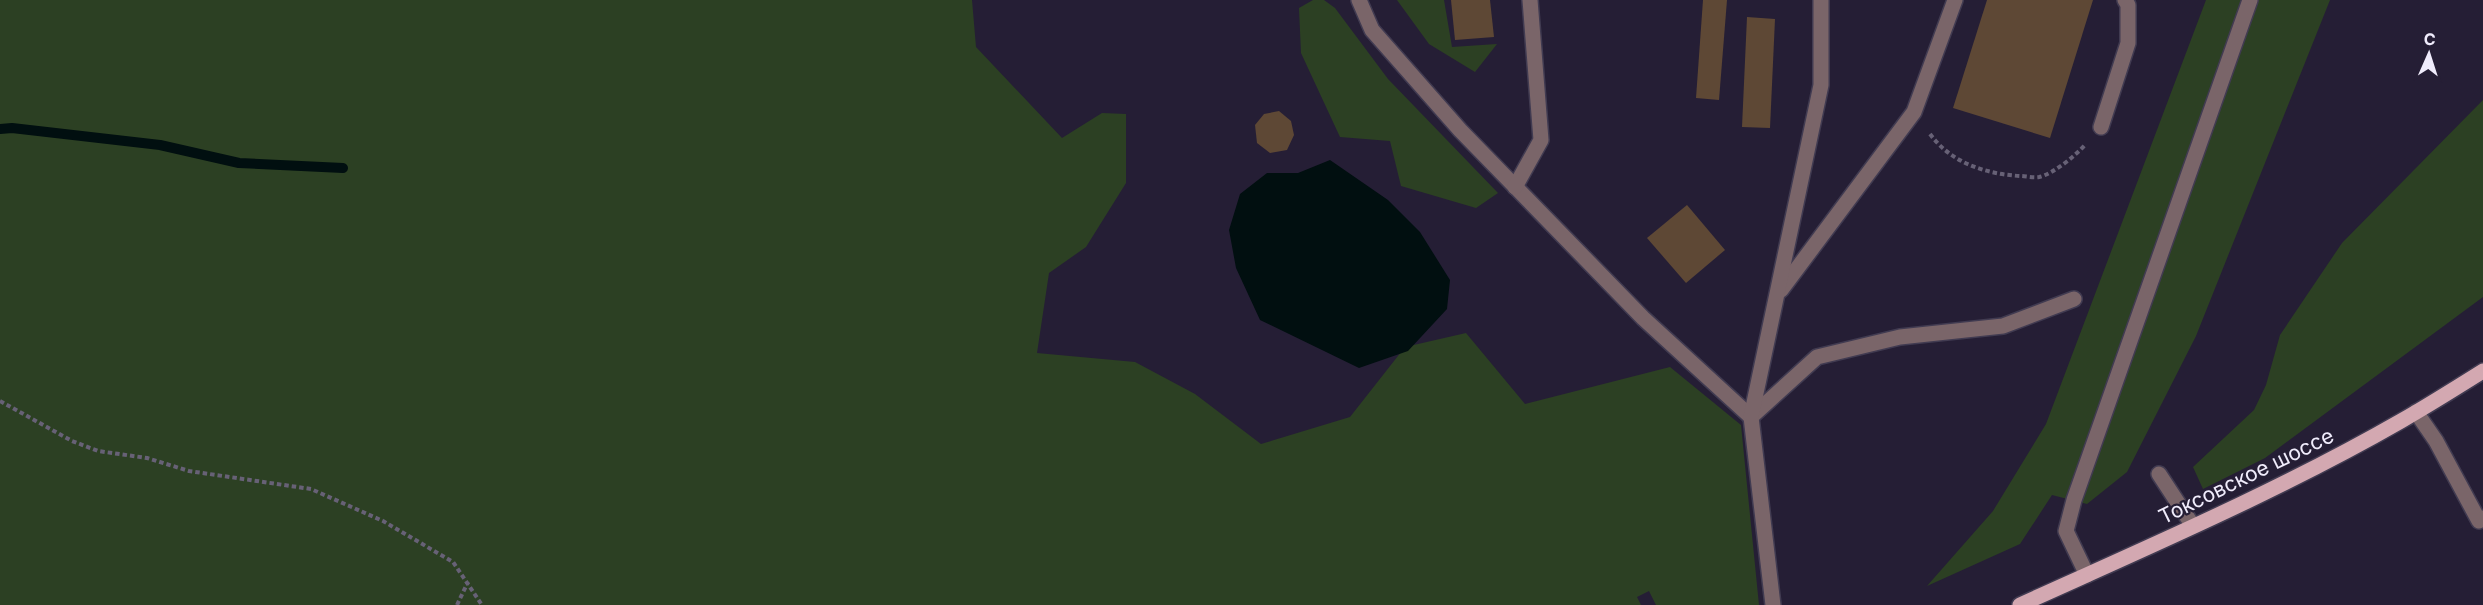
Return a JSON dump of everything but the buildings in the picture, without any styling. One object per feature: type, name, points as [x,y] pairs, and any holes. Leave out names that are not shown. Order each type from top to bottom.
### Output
[{"type":"main road","name":"Токсовское шоссе","points":[[2020,605],[2193,526],[2306,471],[2416,412],[2483,371]]},
{"type":"lane","points":[[1359,0],[1372,30],[1460,130],[1643,318],[1751,417]]},
{"type":"lane","points":[[1515,187],[1541,140],[1530,0]]},
{"type":"lane","points":[[1773,605],[1751,417],[1821,85],[1821,0]]},
{"type":"lane","points":[[1777,295],[1914,111],[1955,0]]},
{"type":"lane","points":[[2101,127],[2128,43],[2128,5],[2125,0]]},
{"type":"lane","points":[[2087,575],[2066,531],[2074,501],[2250,0]]},
{"type":"lane","points":[[1751,417],[1817,357],[1900,337],[2003,326],[2074,298]]},
{"type":"lane","points":[[2416,412],[2436,441],[2479,520],[2483,518]]},
{"type":"lane","points":[[2159,474],[2193,526]]},
{"type":"path","points":[[1914,111],[1938,145],[1966,164],[2000,175],[2039,177],[2073,158],[2101,127]]},
{"type":"path","points":[[0,401],[72,441],[98,451],[147,458],[189,471],[311,489],[383,521],[453,562],[482,605]]},
{"type":"path","points":[[457,605],[468,582]]},
{"type":"green space","points":[[0,0],[972,0],[976,47],[1062,138],[1102,113],[1126,114],[1126,183],[1086,247],[1049,273],[1037,353],[1135,362],[1195,394],[1261,444],[1350,417],[1405,347],[1466,333],[1525,404],[1670,367],[1741,425],[1759,605],[1656,605],[1649,591],[1637,597],[1641,605],[0,605]]},
{"type":"green space","points":[[1313,0],[1324,0],[1335,8],[1388,79],[1498,193],[1476,208],[1401,186],[1390,141],[1340,137],[1301,53],[1299,8]]},
{"type":"green space","points":[[1397,0],[1444,0],[1452,47],[1497,44],[1475,72],[1429,44]]},
{"type":"green space","points":[[2206,0],[2330,0],[2196,336],[2127,472],[2087,504],[2052,495],[2020,544],[1927,586],[1993,511],[2046,424]]},
{"type":"green space","points":[[2483,100],[2483,297],[2265,458],[2203,489],[2193,467],[2254,410],[2266,385],[2280,335],[2342,243]]},
{"type":"shaded area","points":[[1330,160],[1388,200],[1420,232],[1450,280],[1447,309],[1408,351],[1359,368],[1260,320],[1236,268],[1229,230],[1240,194],[1267,173],[1298,173]]},
{"type":"waterway","points":[[0,129],[12,128],[160,145],[239,163],[343,168]]}]
